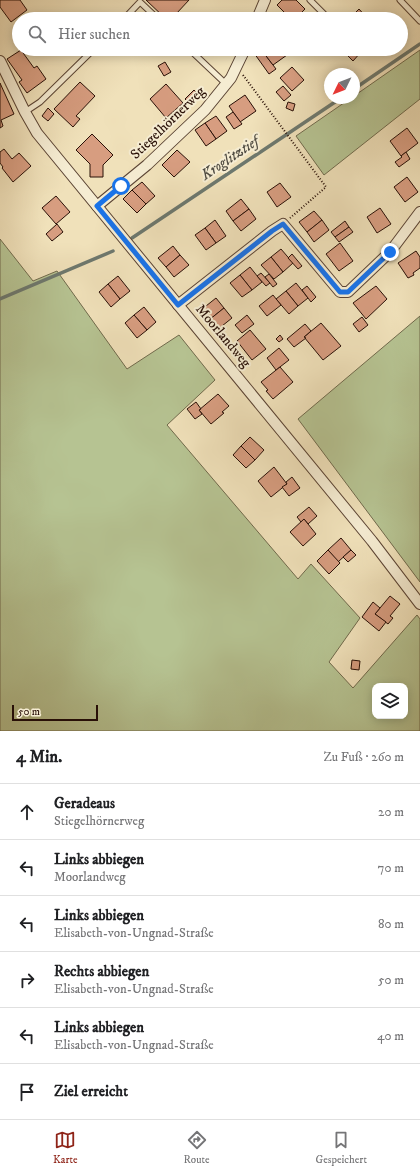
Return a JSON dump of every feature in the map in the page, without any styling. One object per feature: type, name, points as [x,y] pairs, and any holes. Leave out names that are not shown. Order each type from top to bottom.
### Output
[{"type":"street","points":[[260,12],[265,0]]},
{"type":"street","name":"Stiegelhörnerweg","points":[[97,206],[147,164],[205,110],[226,84],[242,56]]},
{"type":"street","name":"Moorlandweg","points":[[0,61],[37,133],[178,305],[236,373],[362,528],[420,604]]},
{"type":"street","points":[[178,305],[283,224],[340,292],[348,292],[390,252],[420,212]]},
{"type":"lane","points":[[310,0],[322,12]]},
{"type":"lane","points":[[400,0],[420,21]]},
{"type":"lane","points":[[131,12],[140,2],[151,12]]},
{"type":"lane","points":[[25,112],[40,102],[87,56]]},
{"type":"lane","points":[[196,56],[226,84]]},
{"type":"path","points":[[237,67],[326,187],[283,224]]},
{"type":"green space","points":[[420,50],[420,99],[324,175],[296,136],[342,104],[360,104],[360,92]]},
{"type":"green space","points":[[0,239],[33,281],[57,271],[127,369],[179,335],[215,380],[167,425],[298,579],[311,564],[360,618],[329,662],[353,688],[417,615],[420,619],[420,731],[0,731]]},
{"type":"green space","points":[[420,316],[420,582],[298,419]]},
{"type":"building","points":[[0,0],[20,0],[27,10],[24,12],[12,12],[11,22],[0,7]]},
{"type":"building","points":[[146,0],[189,0],[178,12],[159,12]]},
{"type":"building","points":[[282,0],[296,0],[305,9],[302,12],[284,12],[277,5]]},
{"type":"building","points":[[12,56],[25,56],[34,68],[37,66],[46,79],[27,93],[19,82],[22,80],[7,59]]},
{"type":"building","points":[[256,56],[266,56],[276,69],[269,74]]},
{"type":"building","points":[[266,56],[286,56],[273,65]]},
{"type":"building","points":[[348,56],[357,56],[353,61]]},
{"type":"building","points":[[165,62],[171,72],[164,76],[158,66]]},
{"type":"building","points":[[292,67],[304,80],[292,91],[280,78]]},
{"type":"building","points":[[80,82],[95,96],[76,116],[80,119],[73,127],[54,109]]},
{"type":"building","points":[[0,83],[14,114],[1,120],[3,126],[0,128]]},
{"type":"building","points":[[166,84],[183,103],[166,118],[150,99]]},
{"type":"building","points":[[283,86],[291,95],[284,101],[276,92]]},
{"type":"building","points":[[194,90],[199,95],[190,104],[185,99]]},
{"type":"building","points":[[245,95],[256,111],[240,122],[229,106]]},
{"type":"building","points":[[288,102],[295,104],[293,111],[286,108]]},
{"type":"building","points":[[48,108],[54,114],[48,121],[42,116]]},
{"type":"building","points":[[233,112],[242,124],[234,129],[226,117]]},
{"type":"building","points":[[216,116],[227,131],[216,139],[205,123]]},
{"type":"building","points":[[205,123],[216,139],[206,146],[195,130]]},
{"type":"building","points":[[407,128],[418,143],[401,156],[390,141]]},
{"type":"building","points":[[92,134],[113,155],[103,165],[103,177],[90,177],[90,164],[76,150]]},
{"type":"building","points":[[4,149],[12,159],[19,153],[31,166],[13,182],[0,163],[0,152]]},
{"type":"building","points":[[177,150],[190,162],[174,177],[162,165]]},
{"type":"building","points":[[406,152],[410,159],[399,167],[395,162]]},
{"type":"building","points":[[407,177],[418,192],[405,202],[394,187]]},
{"type":"building","points":[[142,182],[155,196],[146,204],[132,190]]},
{"type":"building","points":[[280,183],[291,197],[277,207],[267,192]]},
{"type":"building","points":[[132,190],[146,204],[137,213],[123,199]]},
{"type":"building","points":[[56,196],[70,212],[56,224],[42,208]]},
{"type":"building","points":[[241,199],[249,209],[233,221],[226,211]]},
{"type":"building","points":[[380,208],[391,224],[377,233],[367,217]]},
{"type":"building","points":[[249,209],[256,219],[241,231],[233,221]]},
{"type":"building","points":[[314,211],[322,220],[307,232],[299,222]]},
{"type":"building","points":[[215,220],[226,236],[216,243],[205,228]]},
{"type":"building","points":[[322,220],[329,230],[314,242],[307,232]]},
{"type":"building","points":[[345,221],[349,227],[335,237],[331,232]]},
{"type":"building","points":[[57,224],[63,232],[52,241],[46,234]]},
{"type":"building","points":[[349,227],[353,232],[339,242],[335,237]]},
{"type":"building","points":[[205,228],[216,243],[206,250],[195,235]]},
{"type":"building","points":[[340,243],[353,261],[339,271],[326,254]]},
{"type":"building","points":[[173,246],[180,255],[166,267],[158,258]]},
{"type":"building","points":[[281,249],[293,263],[283,272],[271,257]]},
{"type":"building","points":[[416,251],[420,257],[420,268],[413,273],[414,275],[408,278],[398,263]]},
{"type":"building","points":[[292,254],[302,266],[298,269],[288,258]]},
{"type":"building","points":[[180,255],[189,265],[174,277],[166,267]]},
{"type":"building","points":[[271,257],[283,272],[274,279],[261,265]]},
{"type":"building","points":[[250,267],[262,282],[252,290],[240,275]]},
{"type":"building","points":[[261,273],[270,283],[266,286],[257,276]]},
{"type":"building","points":[[269,274],[277,284],[273,287],[265,277]]},
{"type":"building","points":[[240,275],[252,290],[242,297],[230,283]]},
{"type":"building","points":[[118,276],[130,291],[120,299],[108,284]]},
{"type":"building","points":[[296,283],[308,298],[298,306],[286,291]]},
{"type":"building","points":[[108,284],[120,299],[111,307],[99,292]]},
{"type":"building","points":[[307,286],[316,297],[311,302],[302,290]]},
{"type":"building","points":[[376,286],[387,299],[366,319],[353,303]]},
{"type":"building","points":[[286,291],[298,306],[289,314],[276,299]]},
{"type":"building","points":[[273,295],[281,305],[267,316],[259,306]]},
{"type":"building","points":[[216,298],[224,308],[209,320],[201,310]]},
{"type":"building","points":[[144,307],[156,322],[147,330],[134,315]]},
{"type":"building","points":[[224,308],[232,318],[217,330],[209,320]]},
{"type":"building","points":[[134,315],[147,330],[137,338],[125,323]]},
{"type":"building","points":[[247,315],[254,324],[242,333],[235,325]]},
{"type":"building","points":[[362,317],[368,325],[359,332],[353,324]]},
{"type":"building","points":[[321,323],[341,346],[323,360],[304,337]]},
{"type":"building","points":[[305,324],[311,331],[304,337],[306,338],[294,347],[287,339]]},
{"type":"building","points":[[250,330],[266,349],[252,360],[237,341]]},
{"type":"building","points":[[280,335],[283,339],[279,342],[276,339]]},
{"type":"building","points":[[279,348],[289,360],[276,370],[267,358]]},
{"type":"building","points":[[280,367],[293,382],[273,399],[261,382]]},
{"type":"building","points":[[218,394],[229,406],[222,412],[224,413],[211,424],[199,410]]},
{"type":"building","points":[[196,402],[201,409],[199,410],[202,414],[195,419],[187,409]]},
{"type":"building","points":[[250,437],[264,450],[255,460],[241,446]]},
{"type":"building","points":[[241,446],[255,460],[246,468],[233,455]]},
{"type":"building","points":[[274,467],[287,484],[271,497],[258,481]]},
{"type":"building","points":[[292,477],[300,488],[289,496],[282,487],[287,484],[286,482]]},
{"type":"building","points":[[309,507],[317,516],[308,524],[304,519],[301,522],[297,517]]},
{"type":"building","points":[[304,519],[316,534],[303,546],[290,532]]},
{"type":"building","points":[[341,538],[351,550],[338,562],[328,550]]},
{"type":"building","points":[[328,550],[340,563],[329,574],[317,561]]},
{"type":"building","points":[[351,550],[356,555],[348,562],[343,557]]},
{"type":"building","points":[[390,596],[400,604],[390,616],[393,618],[388,624],[375,614]]},
{"type":"building","points":[[373,602],[380,608],[375,614],[386,622],[379,631],[362,617]]},
{"type":"building","points":[[352,660],[360,661],[359,670],[351,669]]},
{"type":"waterway","name":"Kroglitztief","points":[[408,52],[420,44]]},
{"type":"waterway","name":"Kroglitztief","points":[[360,85],[402,56]]},
{"type":"waterway","name":"Kroglitztief","points":[[132,238],[332,104]]},
{"type":"waterway","name":"Kroglitztief","points":[[0,299],[113,251]]},
{"type":"route","points":[[121,186],[97,206],[178,305],[279,225],[283,224],[340,292],[348,292],[390,252]]}]
